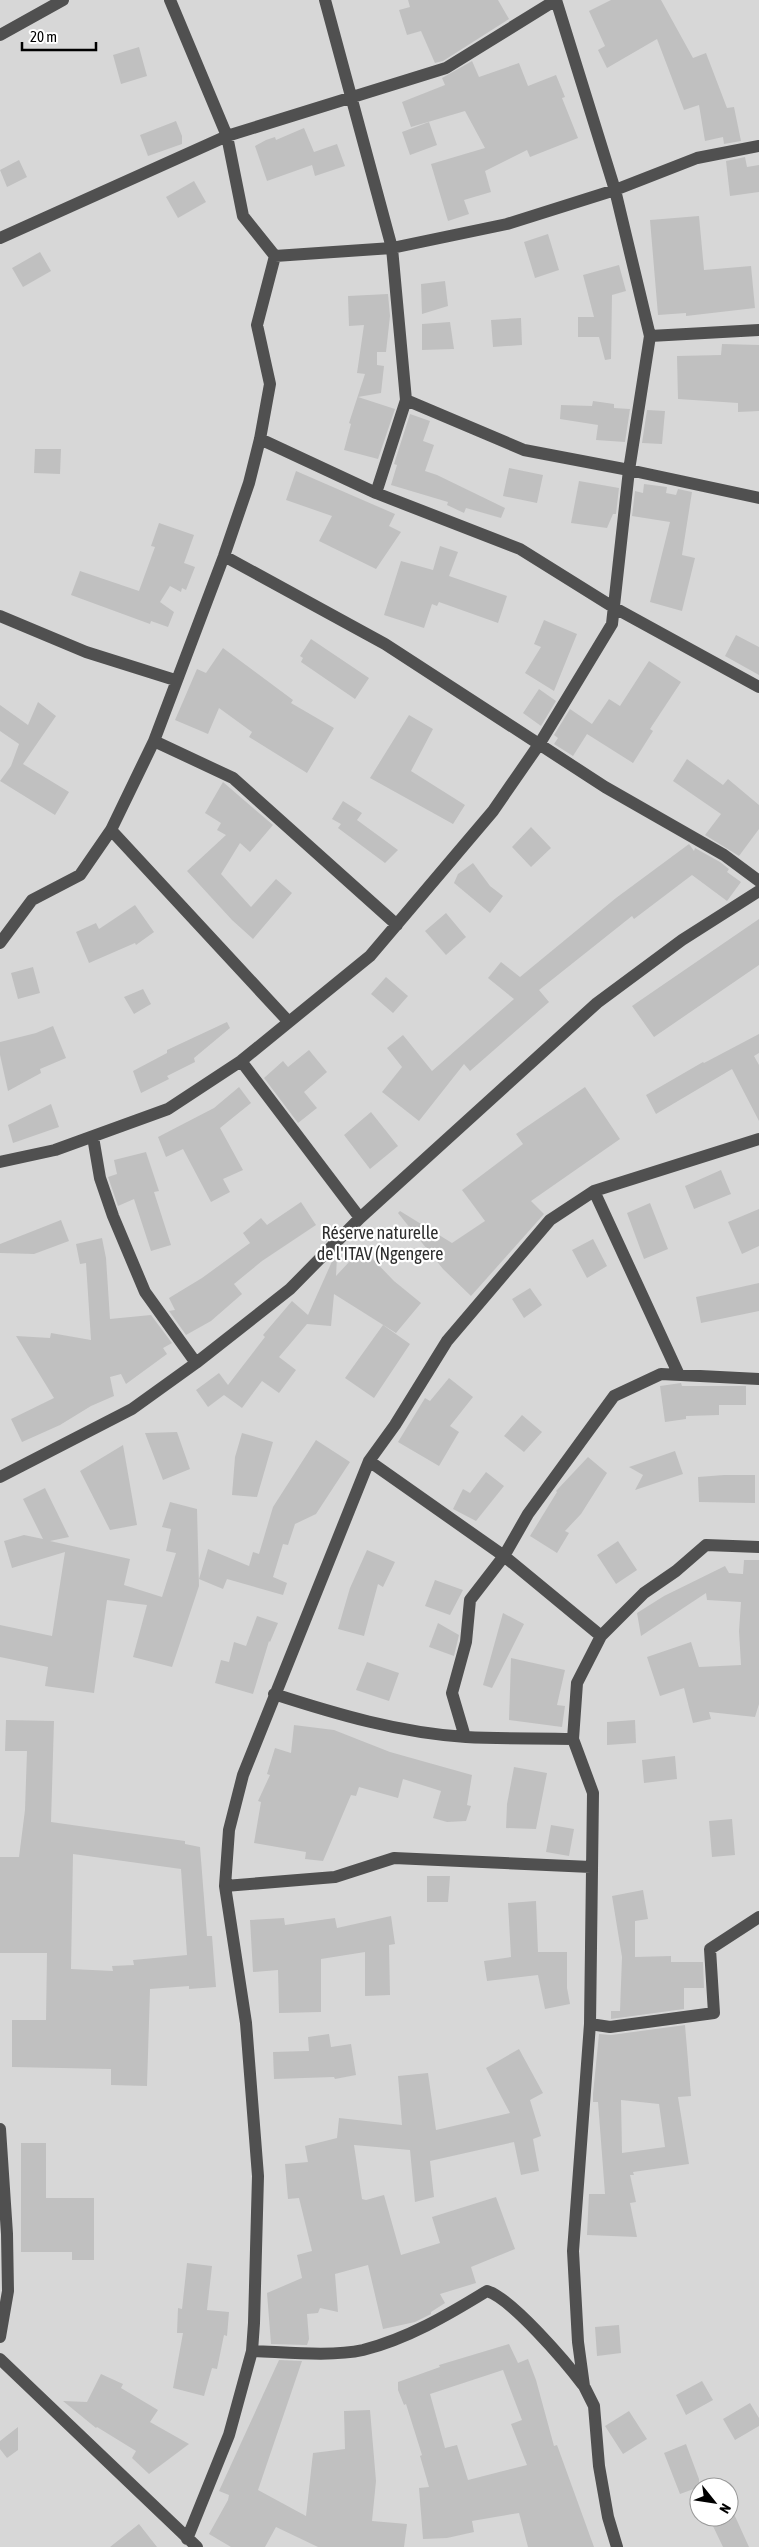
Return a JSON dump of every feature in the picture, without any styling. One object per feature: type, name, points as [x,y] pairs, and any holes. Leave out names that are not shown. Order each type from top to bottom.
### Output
[{"type":"street","points":[[0,35],[63,0]]},
{"type":"street","points":[[170,0],[227,136],[243,216],[275,256]]},
{"type":"street","points":[[325,0],[349,98],[392,248],[406,400],[376,493]]},
{"type":"street","points":[[0,238],[227,136],[446,68],[556,0],[615,190],[650,336],[629,470],[612,624],[540,744],[493,811],[370,956],[241,1061],[168,1109],[55,1150],[0,1162]]},
{"type":"street","points":[[275,256],[392,248],[507,224],[615,190],[697,158],[759,146]]},
{"type":"street","points":[[0,943],[32,900],[80,875],[111,830],[154,741],[175,680],[224,556],[260,439],[270,384],[257,325],[275,256]]},
{"type":"street","points":[[650,336],[759,330]]},
{"type":"street","points":[[406,400],[524,450],[759,498]]},
{"type":"street","points":[[260,439],[376,493],[520,549],[613,607],[759,687]]},
{"type":"street","points":[[224,556],[385,644],[605,787],[724,854],[759,881]]},
{"type":"street","points":[[0,616],[86,652],[175,680]]},
{"type":"street","points":[[154,741],[233,778],[398,925]]},
{"type":"street","points":[[111,830],[288,1021]]},
{"type":"street","points":[[0,1477],[132,1409],[196,1363],[290,1289],[360,1218],[597,1004],[682,940],[759,891]]},
{"type":"street","points":[[241,1061],[360,1218]]},
{"type":"street","points":[[93,1137],[100,1178],[113,1216],[145,1292],[196,1363]]},
{"type":"street","points":[[0,2359],[192,2543],[229,2435],[252,2351],[258,2176],[246,2023],[225,1886],[229,1830],[243,1775],[274,1694],[369,1461],[395,1425],[447,1341],[550,1220],[594,1191],[759,1139]]},
{"type":"street","points":[[594,1191],[679,1375]]},
{"type":"street","points":[[465,1737],[452,1693],[466,1642],[470,1600],[504,1556],[528,1514],[614,1396],[661,1374],[759,1380]]},
{"type":"street","points":[[369,1461],[504,1556],[601,1636]]},
{"type":"street","points":[[584,2386],[578,2342],[573,2251],[590,2024],[593,1793],[573,1739],[577,1683],[601,1636],[644,1593],[676,1571],[706,1544],[759,1546]]},
{"type":"street","points":[[274,1694],[347,1718],[465,1737],[573,1739]]},
{"type":"street","points":[[225,1886],[335,1877],[394,1858],[591,1867]]},
{"type":"street","points":[[590,2024],[610,2027],[714,2012],[710,1949],[759,1917]]},
{"type":"street","points":[[0,2129],[7,2234],[8,2291],[0,2337]]},
{"type":"street","points":[[252,2351],[324,2352],[362,2350],[429,2325],[487,2291],[497,2294],[526,2320],[567,2364],[584,2386],[594,2406],[599,2466],[608,2517],[617,2547]]},
{"type":"green space","name":"Réserve naturelle de l'ITAV (Ngengere","points":[[0,0],[759,0],[759,2547],[0,2547]]},
{"type":"building","points":[[408,0],[498,0],[509,19],[443,61],[435,63],[421,31],[407,35],[399,10],[410,7]]},
{"type":"building","points":[[611,0],[661,0],[693,58],[706,53],[727,108],[734,107],[741,141],[724,144],[723,137],[705,141],[699,105],[684,110],[657,39],[607,68],[598,50],[605,46],[589,11]]},
{"type":"building","points":[[139,47],[147,76],[121,84],[113,55]]},
{"type":"building","points":[[472,61],[479,77],[519,63],[528,86],[556,75],[565,97],[562,98],[578,138],[530,157],[527,150],[485,171],[491,192],[464,200],[469,214],[448,221],[431,164],[485,148],[465,111],[411,127],[402,102],[445,85],[442,78]]},
{"type":"building","points":[[176,121],[182,136],[182,144],[148,156],[140,135]]},
{"type":"building","points":[[429,122],[437,145],[410,155],[402,132]]},
{"type":"building","points":[[304,128],[314,152],[337,144],[345,166],[315,176],[312,165],[267,181],[255,146],[266,140],[275,137],[276,140]]},
{"type":"building","points":[[745,157],[747,167],[759,165],[759,192],[730,196],[726,161]]},
{"type":"building","points":[[19,160],[27,177],[7,187],[0,170]]},
{"type":"building","points":[[194,181],[206,202],[178,218],[166,197]]},
{"type":"building","points":[[699,216],[704,270],[751,266],[755,308],[686,316],[686,313],[658,315],[650,220]]},
{"type":"building","points":[[548,234],[559,270],[535,278],[524,242]]},
{"type":"building","points":[[40,252],[51,271],[23,287],[12,268]]},
{"type":"building","points":[[619,265],[626,291],[612,295],[611,359],[605,360],[599,337],[578,337],[578,317],[594,317],[583,275]]},
{"type":"building","points":[[445,281],[448,306],[422,314],[421,284]]},
{"type":"building","points":[[388,294],[390,316],[386,352],[377,352],[377,365],[384,366],[381,393],[358,397],[395,409],[378,459],[344,450],[351,424],[349,423],[365,374],[357,373],[364,325],[349,326],[348,296]]},
{"type":"building","points":[[521,318],[522,345],[493,347],[491,320]]},
{"type":"building","points":[[450,322],[454,349],[422,350],[422,324]]},
{"type":"building","points":[[722,344],[759,345],[759,411],[738,412],[738,403],[678,399],[677,356],[721,355]]},
{"type":"building","points":[[593,401],[614,404],[614,408],[630,409],[625,442],[596,440],[598,425],[560,419],[561,405],[592,406]]},
{"type":"building","points":[[647,410],[665,411],[662,444],[642,443]]},
{"type":"building","points":[[410,414],[430,421],[423,441],[434,445],[425,471],[505,508],[501,518],[466,508],[464,513],[447,505],[448,502],[391,485],[397,465],[394,464]]},
{"type":"building","points":[[35,449],[61,449],[60,474],[34,473]]},
{"type":"building","points":[[509,468],[543,475],[537,503],[503,496]]},
{"type":"building","points":[[296,471],[395,514],[389,526],[401,532],[376,569],[319,541],[332,516],[286,500]]},
{"type":"building","points":[[579,481],[619,488],[616,514],[613,514],[607,528],[571,523]]},
{"type":"building","points":[[644,484],[667,487],[666,493],[676,495],[678,489],[692,492],[682,555],[695,558],[682,611],[650,602],[670,522],[632,516],[635,491],[643,493]]},
{"type":"building","points":[[159,523],[194,535],[184,563],[195,567],[186,590],[182,588],[181,592],[170,586],[160,602],[174,612],[168,627],[151,621],[150,624],[71,595],[80,571],[139,591],[155,547],[151,546]]},
{"type":"building","points":[[440,546],[458,552],[449,576],[507,596],[498,623],[439,602],[437,606],[432,604],[424,628],[384,615],[401,561],[433,570]]},
{"type":"building","points":[[544,620],[577,634],[554,691],[525,673],[541,647],[534,644]]},
{"type":"building","points":[[736,635],[759,647],[759,675],[725,656]]},
{"type":"building","points":[[311,639],[369,678],[355,699],[301,662],[303,658],[300,656]]},
{"type":"building","points":[[223,648],[293,700],[291,703],[334,728],[307,773],[249,737],[252,732],[219,708],[208,734],[175,720],[197,669],[206,673]]},
{"type":"building","points":[[649,661],[681,682],[650,729],[653,731],[633,763],[587,734],[573,756],[554,744],[558,738],[554,735],[570,709],[592,724],[609,699],[620,706]]},
{"type":"building","points":[[539,689],[556,701],[541,726],[523,713]]},
{"type":"building","points":[[38,702],[56,716],[23,764],[69,792],[55,815],[0,781],[11,766],[19,744],[0,731],[0,705],[28,725]]},
{"type":"building","points":[[409,715],[433,729],[411,771],[465,805],[453,824],[370,778]]},
{"type":"building","points":[[687,759],[723,785],[728,779],[759,805],[759,829],[739,856],[705,835],[721,814],[673,781]]},
{"type":"building","points":[[223,782],[273,825],[250,852],[240,843],[221,874],[251,907],[276,879],[292,893],[253,939],[232,920],[187,871],[226,835],[217,830],[221,823],[205,813]]},
{"type":"building","points":[[343,801],[362,813],[357,820],[398,850],[385,863],[338,828],[341,824],[332,819]]},
{"type":"building","points":[[531,827],[551,848],[531,867],[512,847]]},
{"type":"building","points":[[689,844],[694,851],[695,848],[720,862],[729,869],[727,872],[741,882],[727,901],[692,875],[634,919],[632,916],[539,990],[549,1002],[470,1071],[464,1064],[419,1121],[382,1092],[402,1067],[387,1048],[403,1035],[432,1071],[514,999],[488,978],[501,962],[520,977],[616,898]]},
{"type":"building","points":[[473,863],[490,886],[503,896],[490,913],[454,883],[458,874]]},
{"type":"building","points":[[135,905],[154,932],[136,945],[135,943],[89,963],[76,932],[96,923],[99,929]]},
{"type":"building","points":[[446,913],[466,937],[446,955],[425,931]]},
{"type":"building","points":[[759,919],[759,965],[654,1037],[632,1006]]},
{"type":"building","points":[[33,967],[40,993],[18,999],[11,973]]},
{"type":"building","points":[[386,977],[408,996],[393,1013],[371,994]]},
{"type":"building","points":[[143,989],[151,1004],[134,1014],[124,997]]},
{"type":"building","points":[[227,1022],[230,1028],[194,1058],[195,1062],[167,1076],[169,1079],[141,1093],[133,1071],[167,1053],[167,1050]]},
{"type":"building","points":[[53,1026],[66,1058],[40,1069],[41,1073],[8,1091],[0,1055],[0,1042],[36,1033]]},
{"type":"building","points":[[759,1034],[759,1053],[754,1056],[759,1065],[759,1121],[732,1069],[656,1114],[646,1095],[703,1062]]},
{"type":"building","points":[[309,1050],[327,1072],[304,1092],[317,1108],[298,1123],[264,1078],[283,1061],[288,1067]]},
{"type":"building","points":[[239,1087],[251,1103],[220,1128],[243,1170],[223,1179],[230,1192],[211,1202],[183,1149],[166,1157],[158,1137],[214,1108]]},
{"type":"building","points":[[585,1087],[620,1139],[531,1201],[544,1214],[471,1296],[443,1269],[398,1213],[400,1211],[452,1243],[485,1221],[462,1190],[523,1144],[516,1134]]},
{"type":"building","points":[[51,1104],[59,1127],[13,1143],[8,1125]]},
{"type":"building","points":[[371,1112],[398,1146],[370,1169],[344,1135]]},
{"type":"building","points":[[146,1152],[159,1191],[154,1192],[171,1245],[151,1251],[134,1199],[118,1206],[108,1177],[117,1174],[114,1160]]},
{"type":"building","points":[[721,1170],[731,1194],[694,1209],[685,1186]]},
{"type":"building","points":[[301,1202],[316,1225],[262,1261],[234,1284],[242,1294],[211,1321],[186,1335],[169,1311],[175,1310],[169,1298],[202,1278],[250,1243],[243,1233],[261,1218],[267,1225]]},
{"type":"building","points":[[650,1203],[668,1249],[644,1259],[627,1213]]},
{"type":"building","points":[[759,1209],[759,1246],[742,1254],[728,1222]]},
{"type":"building","points":[[61,1220],[69,1241],[34,1254],[0,1253],[0,1244]]},
{"type":"building","points":[[102,1238],[106,1258],[110,1319],[151,1315],[172,1343],[163,1348],[167,1354],[126,1384],[121,1374],[110,1377],[114,1396],[91,1406],[60,1425],[22,1442],[11,1419],[54,1398],[16,1336],[50,1338],[51,1333],[91,1340],[86,1263],[80,1264],[76,1244]]},
{"type":"building","points":[[593,1239],[607,1266],[587,1278],[572,1250]]},
{"type":"building","points":[[362,1248],[394,1281],[421,1303],[396,1333],[334,1294],[331,1326],[307,1324],[279,1357],[296,1370],[279,1393],[262,1381],[242,1408],[224,1395],[208,1407],[196,1390],[219,1373],[228,1385],[265,1337],[263,1335],[292,1301],[308,1315],[334,1257],[337,1258],[336,1276]]},
{"type":"building","points":[[759,1283],[759,1311],[701,1323],[696,1297]]},
{"type":"building","points":[[530,1288],[542,1305],[524,1318],[512,1299]]},
{"type":"building","points":[[383,1325],[410,1344],[374,1398],[345,1378]]},
{"type":"building","points":[[449,1378],[473,1397],[450,1426],[459,1432],[439,1466],[398,1442],[425,1398],[430,1401]]},
{"type":"building","points":[[681,1383],[682,1386],[746,1386],[746,1405],[719,1405],[719,1415],[686,1416],[686,1419],[665,1422],[660,1386]]},
{"type":"building","points":[[522,1415],[542,1432],[524,1452],[504,1436]]},
{"type":"building","points":[[177,1432],[190,1469],[163,1480],[145,1433]]},
{"type":"building","points":[[242,1433],[273,1442],[257,1497],[232,1495],[235,1457]]},
{"type":"building","points":[[316,1440],[350,1462],[316,1514],[295,1524],[288,1545],[283,1544],[273,1577],[287,1583],[283,1595],[227,1579],[223,1589],[199,1579],[208,1549],[249,1566],[253,1552],[259,1554],[273,1507]]},
{"type":"building","points":[[123,1445],[137,1525],[110,1530],[80,1471]]},
{"type":"building","points":[[675,1451],[683,1474],[635,1490],[643,1475],[629,1467]]},
{"type":"building","points":[[588,1457],[607,1473],[581,1514],[565,1531],[569,1533],[557,1553],[530,1536],[556,1491]]},
{"type":"building","points":[[486,1472],[504,1486],[476,1521],[453,1509],[463,1489],[470,1493]]},
{"type":"building","points":[[755,1475],[755,1503],[699,1502],[698,1477]]},
{"type":"building","points":[[45,1488],[69,1537],[50,1541],[130,1559],[124,1585],[162,1597],[176,1553],[166,1551],[171,1529],[162,1527],[170,1502],[197,1509],[199,1586],[172,1667],[133,1657],[147,1605],[107,1600],[94,1693],[45,1686],[48,1667],[0,1657],[0,1625],[52,1636],[65,1552],[12,1568],[4,1541],[24,1535],[43,1539],[23,1499]]},
{"type":"building","points":[[618,1541],[637,1570],[616,1584],[597,1555]]},
{"type":"building","points":[[367,1550],[395,1562],[383,1587],[378,1584],[364,1636],[338,1629],[350,1588]]},
{"type":"building","points":[[744,1560],[759,1560],[759,1704],[755,1717],[709,1712],[711,1719],[693,1723],[684,1688],[660,1696],[647,1657],[691,1642],[699,1667],[741,1665],[739,1631],[741,1602],[707,1600],[706,1593],[641,1636],[637,1613],[664,1596],[725,1566],[729,1573],[743,1574]]},
{"type":"building","points":[[435,1580],[463,1590],[450,1615],[425,1606]]},
{"type":"building","points":[[503,1613],[524,1624],[492,1688],[483,1685]]},
{"type":"building","points":[[257,1616],[278,1623],[269,1641],[253,1694],[215,1683],[221,1660],[229,1662],[234,1642],[246,1646]]},
{"type":"building","points":[[438,1623],[459,1635],[454,1656],[429,1647]]},
{"type":"building","points":[[511,1658],[565,1670],[557,1705],[565,1706],[562,1727],[509,1720]]},
{"type":"building","points":[[367,1662],[399,1673],[389,1701],[356,1690]]},
{"type":"building","points":[[6,1720],[54,1721],[51,1822],[185,1841],[185,1844],[200,1847],[207,1936],[212,1936],[216,1987],[189,1989],[189,1986],[150,1989],[147,2086],[111,2085],[111,2069],[12,2067],[12,2020],[46,2020],[47,1953],[0,1953],[0,1857],[19,1857],[25,1810],[27,1751],[5,1751]],"holes":[[[73,1854],[181,1869],[187,1955],[133,1960],[134,1965],[112,1966],[113,1971],[71,1969]]]},
{"type":"building","points":[[635,1720],[636,1743],[607,1745],[607,1722]]},
{"type":"building","points":[[294,1725],[334,1730],[390,1752],[472,1775],[467,1805],[471,1806],[466,1821],[447,1822],[433,1818],[441,1791],[403,1779],[398,1798],[359,1787],[356,1796],[351,1795],[323,1861],[305,1859],[306,1852],[254,1843],[261,1802],[258,1801],[270,1775],[267,1774],[275,1748],[291,1753]]},
{"type":"building","points":[[675,1756],[677,1779],[644,1783],[642,1760]]},
{"type":"building","points":[[514,1767],[547,1773],[536,1829],[506,1828],[507,1804]]},
{"type":"building","points":[[732,1819],[735,1855],[712,1857],[709,1821]]},
{"type":"building","points":[[551,1825],[574,1829],[569,1856],[546,1852]]},
{"type":"building","points":[[427,1876],[450,1876],[448,1902],[427,1902]]},
{"type":"building","points":[[643,1890],[648,1919],[635,1921],[635,1957],[671,1956],[671,1962],[703,1962],[704,1988],[684,1988],[684,2009],[611,2019],[611,2011],[620,2011],[622,1957],[612,1896]]},
{"type":"building","points":[[536,1901],[538,1952],[567,1952],[567,1988],[570,2004],[545,2009],[538,1975],[487,1981],[484,1961],[511,1957],[508,1903]]},
{"type":"building","points":[[391,1916],[395,1944],[389,1945],[390,1995],[365,1996],[365,1952],[321,1959],[321,2012],[279,2013],[278,1970],[253,1972],[250,1920],[284,1918],[285,1925],[335,1918],[337,1928]]},
{"type":"building","points":[[685,2025],[691,2096],[678,2097],[689,2164],[633,2172],[634,2175],[630,2175],[636,2202],[630,2203],[637,2237],[587,2235],[589,2194],[605,2194],[598,2102],[593,2102],[593,2094],[599,2034],[611,2035]],"holes":[[[621,2100],[659,2104],[665,2147],[622,2153]]]},
{"type":"building","points":[[329,2034],[331,2047],[351,2044],[356,2075],[335,2079],[334,2077],[274,2079],[273,2052],[309,2051],[308,2037]]},
{"type":"building","points":[[519,2049],[543,2093],[530,2100],[541,2136],[533,2139],[539,2171],[521,2175],[514,2142],[430,2161],[434,2197],[415,2202],[410,2150],[354,2145],[362,2199],[366,2200],[384,2195],[401,2255],[440,2243],[432,2217],[496,2197],[515,2249],[471,2267],[476,2283],[440,2294],[445,2303],[431,2312],[431,2314],[415,2322],[383,2329],[368,2265],[335,2274],[338,2312],[320,2308],[318,2313],[307,2314],[309,2339],[307,2345],[271,2344],[267,2293],[302,2278],[297,2255],[312,2251],[299,2198],[288,2199],[285,2164],[308,2162],[305,2146],[337,2138],[339,2118],[402,2125],[398,2076],[428,2073],[436,2130],[510,2113],[486,2068]]},
{"type":"building","points":[[21,2143],[46,2143],[46,2198],[94,2198],[94,2260],[72,2260],[72,2252],[21,2252]]},
{"type":"building","points":[[187,2263],[212,2266],[207,2310],[229,2312],[227,2336],[224,2335],[217,2369],[212,2368],[204,2396],[173,2388],[183,2333],[177,2333],[178,2308],[182,2309]]},
{"type":"building","points":[[619,2325],[621,2353],[597,2356],[595,2327]]},
{"type":"building","points":[[509,2344],[518,2363],[528,2359],[536,2380],[554,2446],[557,2445],[594,2547],[528,2547],[519,2513],[472,2521],[474,2532],[447,2538],[423,2539],[419,2488],[429,2487],[420,2456],[422,2455],[406,2404],[404,2405],[398,2390],[398,2382],[440,2367],[439,2365]],"holes":[[[503,2370],[522,2420],[511,2424],[527,2465],[468,2480],[457,2445],[445,2448],[430,2394]]]},
{"type":"building","points":[[279,2360],[302,2361],[258,2490],[306,2516],[313,2453],[345,2449],[344,2411],[370,2410],[376,2481],[372,2521],[407,2524],[404,2547],[318,2547],[276,2527],[265,2547],[231,2547],[209,2534],[228,2500],[229,2495],[219,2491]]},
{"type":"building","points":[[101,2374],[123,2384],[121,2388],[158,2410],[150,2422],[189,2444],[149,2474],[132,2458],[136,2451],[96,2428],[63,2401],[87,2402]]},
{"type":"building","points":[[702,2381],[713,2400],[686,2415],[676,2395]]},
{"type":"building","points":[[750,2403],[759,2418],[759,2426],[735,2440],[723,2419]]},
{"type":"building","points":[[629,2411],[647,2439],[623,2454],[605,2426]]},
{"type":"building","points":[[18,2427],[18,2450],[7,2458],[0,2449],[0,2441]]},
{"type":"building","points":[[686,2444],[698,2477],[689,2477],[689,2491],[680,2494],[664,2453]]},
{"type":"building","points":[[139,2524],[157,2547],[110,2547]]},
{"type":"building","points":[[739,2525],[749,2547],[723,2547],[713,2527],[739,2527]]}]
